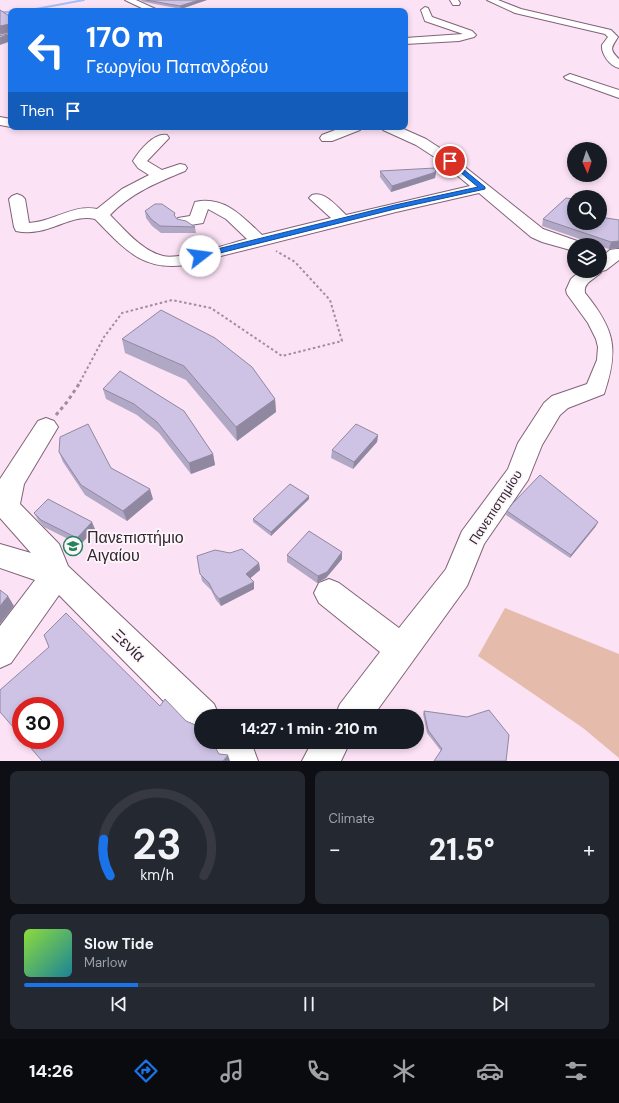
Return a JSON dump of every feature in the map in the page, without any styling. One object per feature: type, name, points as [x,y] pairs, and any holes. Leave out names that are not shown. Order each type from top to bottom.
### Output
[{"type":"street","points":[[129,0],[149,8]]},
{"type":"street","points":[[491,0],[518,11],[605,30],[613,35],[613,38],[608,44],[607,48],[610,56],[618,63]]},
{"type":"street","points":[[408,41],[459,38],[471,35],[428,19],[425,10]]},
{"type":"street","points":[[543,27],[588,26]]},
{"type":"street","points":[[570,77],[619,94]]},
{"type":"street","points":[[327,138],[347,130]]},
{"type":"street","points":[[394,130],[431,148],[459,167],[537,233],[567,244]]},
{"type":"street","points":[[160,175],[143,165],[140,161],[143,156],[162,138]]},
{"type":"street","points":[[101,215],[121,196],[160,175],[180,168]]},
{"type":"street","points":[[17,199],[21,225],[24,227],[32,227],[88,213],[101,215],[139,250],[159,261],[173,262],[446,195],[483,188]]},
{"type":"street","points":[[317,198],[342,220]]},
{"type":"street","points":[[191,220],[239,223],[258,241]]},
{"type":"street","name":"Πανεπιστημίου","points":[[357,709],[401,649],[457,577],[472,539],[519,474],[530,443],[552,409],[560,402],[596,388],[608,358],[609,347],[604,334],[576,294],[574,288],[575,284],[583,278]]},
{"type":"street","points":[[46,427],[11,483],[6,508],[49,553],[57,574]]},
{"type":"street","points":[[0,556],[57,574]]},
{"type":"street","points":[[0,652],[57,574]]},
{"type":"street","name":"Ξενία","points":[[57,574],[195,709]]},
{"type":"street","points":[[329,593],[401,649]]},
{"type":"street","points":[[235,749],[240,761]]},
{"type":"street","points":[[320,761],[329,749]]},
{"type":"path","points":[[46,427],[67,402],[104,337],[122,313],[172,300],[211,308],[282,356],[342,340],[330,300],[295,262],[258,241]]},
{"type":"shaded area","points":[[505,608],[619,654],[619,758],[583,728],[478,656]]},
{"type":"building","points":[[146,0],[199,0],[180,6]]},
{"type":"building","points":[[0,10],[8,15],[8,24],[0,26]]},
{"type":"building","points":[[8,32],[8,34],[0,36],[0,34]]},
{"type":"building","points":[[435,168],[436,172],[392,186],[380,171]]},
{"type":"building","points":[[566,198],[567,198],[567,227],[543,219]]},
{"type":"building","points":[[155,204],[162,204],[175,213],[174,215],[177,219],[186,221],[195,227],[160,226],[151,219],[145,211]]},
{"type":"building","points":[[607,218],[619,220],[619,241],[611,242],[607,241],[607,238],[599,238],[576,230],[607,230]]},
{"type":"building","points":[[161,310],[215,338],[252,367],[275,399],[236,427],[184,366],[122,339]]},
{"type":"building","points":[[120,371],[184,411],[213,454],[189,463],[157,422],[134,404],[103,389]]},
{"type":"building","points":[[88,424],[111,468],[150,489],[123,511],[81,485],[59,452],[60,437]]},
{"type":"building","points":[[356,424],[378,435],[354,462],[332,450]]},
{"type":"building","points":[[540,475],[598,522],[571,555],[507,511]]},
{"type":"building","points":[[290,484],[309,496],[271,532],[253,519]]},
{"type":"building","points":[[48,499],[92,522],[77,538],[41,520],[34,513]]},
{"type":"building","points":[[309,531],[342,552],[327,572],[318,576],[287,555]]},
{"type":"building","points":[[242,549],[259,563],[246,574],[254,582],[219,599],[209,583],[200,574],[197,556],[215,550],[230,553]]},
{"type":"building","points":[[0,590],[8,596],[0,606]]},
{"type":"building","points":[[66,613],[160,706],[165,699],[186,721],[194,724],[194,749],[216,749],[219,754],[228,755],[223,761],[42,761],[32,749],[64,749],[64,697],[12,697],[12,726],[0,712],[0,690],[49,647],[44,635]]},
{"type":"building","points":[[489,710],[509,735],[506,761],[434,761],[442,749],[428,730],[424,711],[467,717]]},
{"type":"waterway","points":[[41,8],[84,0]]},
{"type":"waterway","points":[[0,12],[8,12]]},
{"type":"place","name":"Πανεπιστήμιο Αιγαίου","points":[[73,546]]},
{"type":"route","points":[[200,256],[395,207],[483,188],[450,161]]}]
